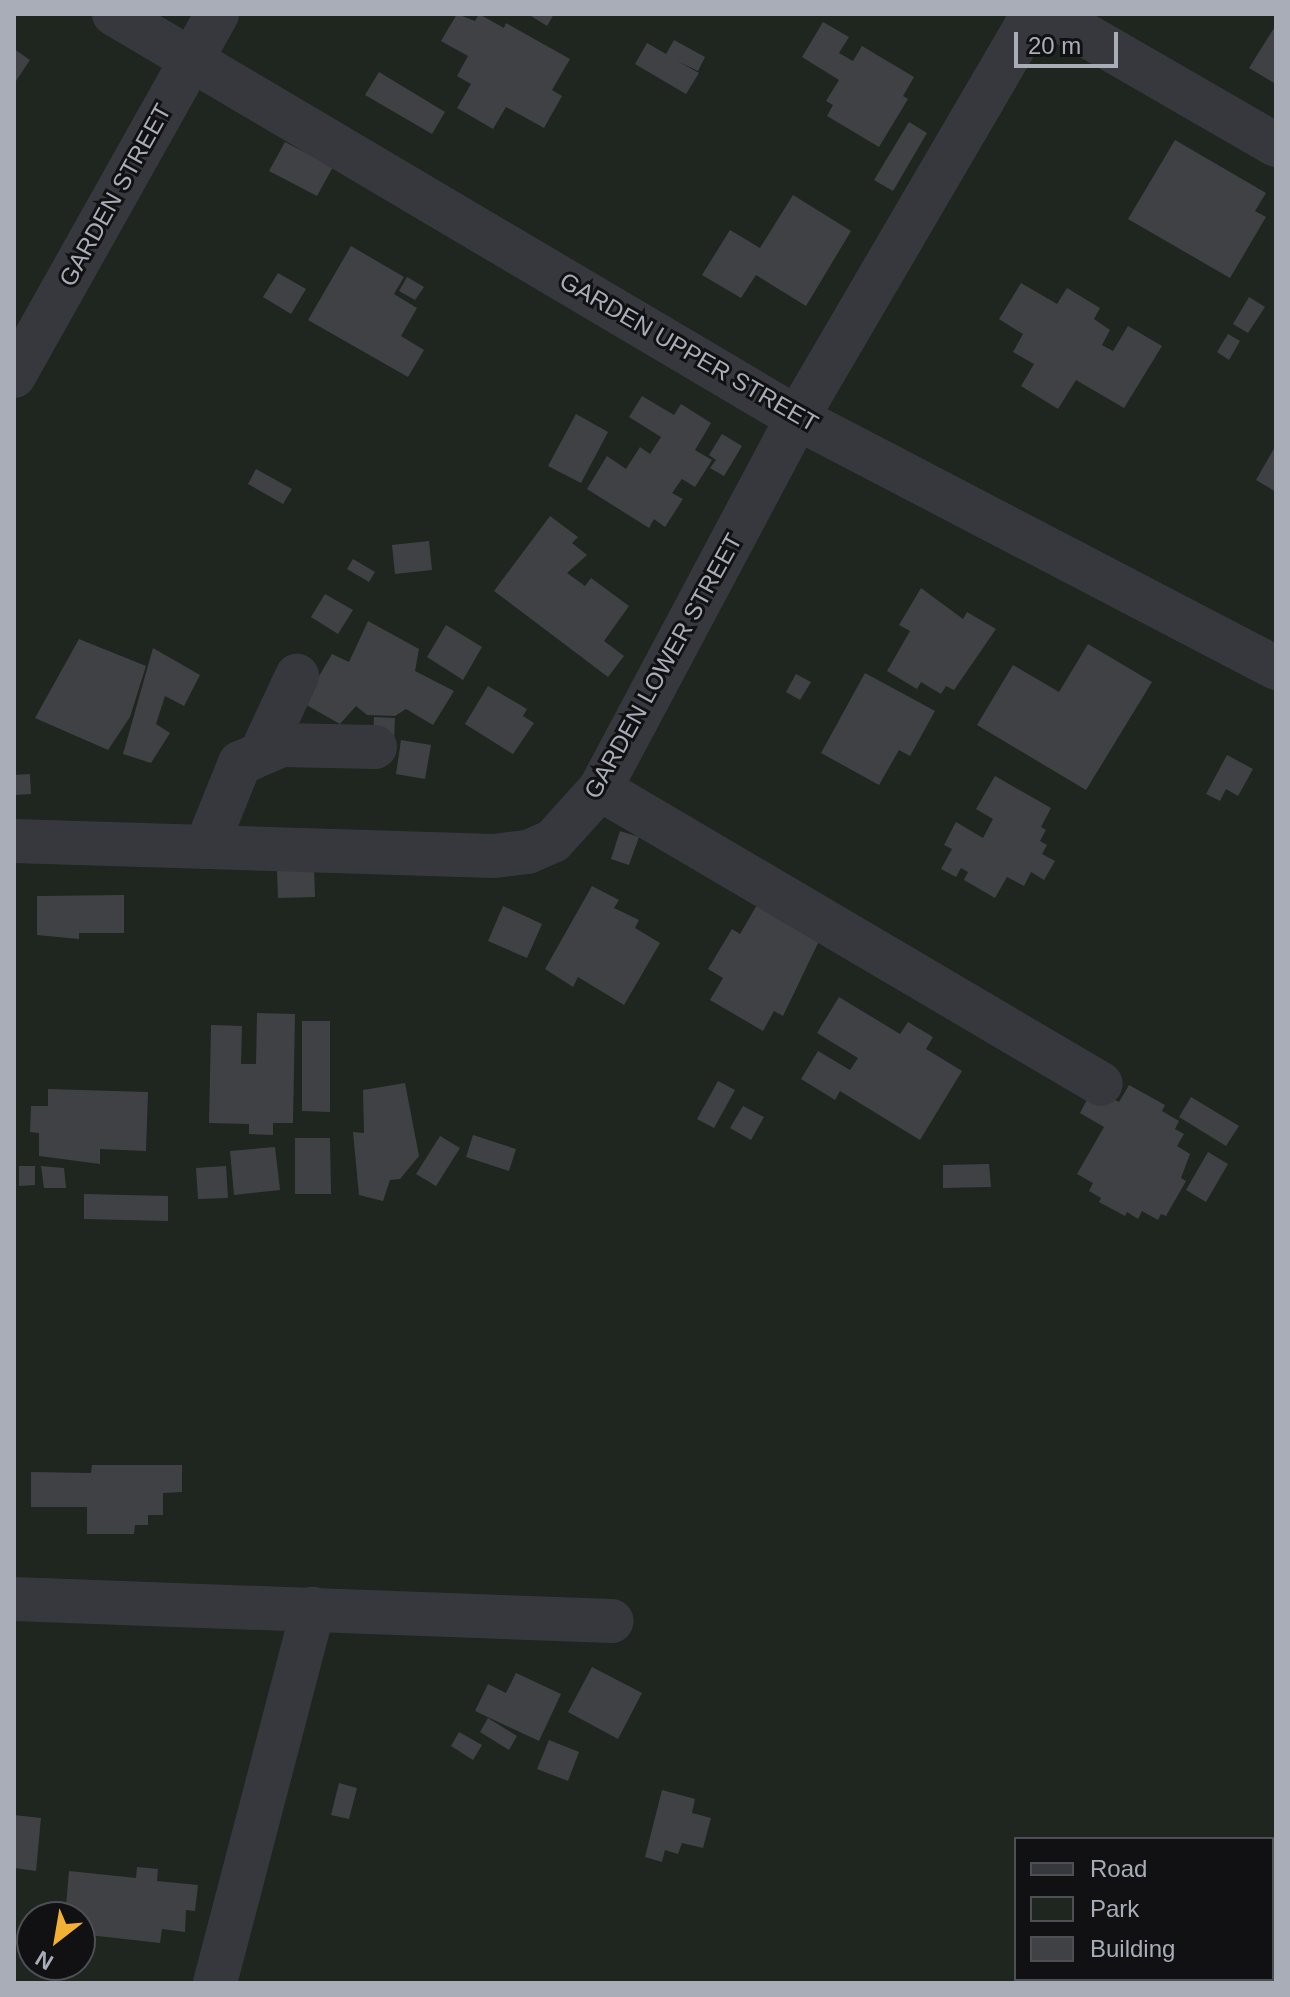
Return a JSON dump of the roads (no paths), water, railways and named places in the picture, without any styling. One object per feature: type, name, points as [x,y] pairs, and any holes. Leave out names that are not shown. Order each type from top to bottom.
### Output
[{"type":"street","name":"GARDEN UPPER STREET","points":[[114,14],[192,57],[797,418],[1276,668]]},
{"type":"street","name":"GARDEN STREET","points":[[17,362],[217,14]]},
{"type":"street","name":"GARDEN LOWER STREET","points":[[14,841],[494,856],[528,852],[553,841],[600,789],[797,418],[1033,14]]},
{"type":"street","points":[[1049,14],[1276,145]]},
{"type":"street","points":[[262,751],[297,676]]},
{"type":"street","points":[[206,847],[240,763],[282,745],[375,747]]},
{"type":"street","points":[[600,789],[1101,1084]]},
{"type":"street","points":[[14,1599],[612,1621]]},
{"type":"street","points":[[215,1983],[313,1609]]}]
